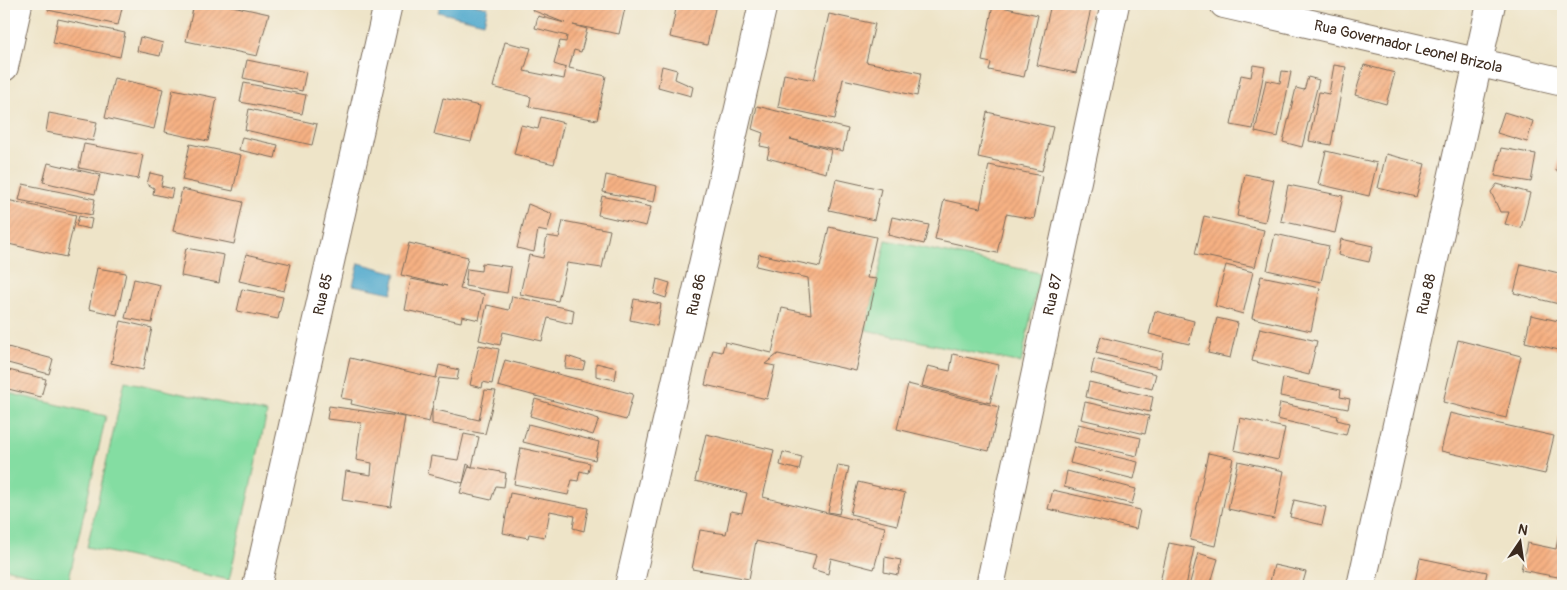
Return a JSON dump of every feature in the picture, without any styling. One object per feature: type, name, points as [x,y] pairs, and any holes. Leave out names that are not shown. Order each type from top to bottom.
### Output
[{"type":"street","points":[[4,67],[18,4]]},
{"type":"street","name":"Rua 85","points":[[257,586],[388,4]]},
{"type":"street","name":"Rua 86","points":[[629,586],[763,4]]},
{"type":"street","name":"Rua 87","points":[[990,586],[1115,4]]},
{"type":"street","name":"Rua Governador Leonel Brizola","points":[[1224,4],[1563,82]]},
{"type":"street","name":"Rua 88","points":[[1361,586],[1491,4]]},
{"type":"green space","points":[[886,240],[1040,273],[1021,363],[866,330]]},
{"type":"green space","points":[[125,381],[267,413],[229,580],[87,547]]},
{"type":"green space","points":[[4,392],[106,416],[68,583],[4,568]]},
{"type":"water","points":[[441,4],[473,4],[488,7],[484,23],[438,12]]},
{"type":"water","points":[[359,263],[396,273],[392,293],[353,285]]},
{"type":"building","points":[[49,4],[103,4],[122,8],[118,25],[48,10]]},
{"type":"building","points":[[194,4],[223,4],[269,14],[257,56],[186,41]]},
{"type":"building","points":[[534,4],[626,4],[619,34],[573,25],[587,29],[581,52],[574,50],[569,68],[606,76],[597,120],[529,107],[531,97],[493,87],[505,42],[531,48],[524,71],[564,79],[566,68],[554,64],[560,41],[566,42],[567,36],[535,28],[538,16],[565,23],[532,10]]},
{"type":"building","points":[[677,4],[716,4],[707,45],[670,37]]},
{"type":"building","points":[[1051,4],[1069,4],[1091,9],[1076,73],[1037,65]]},
{"type":"building","points":[[993,5],[1038,15],[1024,77],[989,70],[991,63],[982,61]]},
{"type":"building","points":[[829,14],[875,24],[866,62],[921,73],[917,96],[843,79],[835,119],[778,107],[784,74],[814,80]]},
{"type":"building","points":[[58,19],[125,33],[120,57],[53,43]]},
{"type":"building","points":[[140,37],[163,43],[160,56],[137,51]]},
{"type":"building","points":[[247,60],[306,72],[302,91],[243,78]]},
{"type":"building","points":[[1253,65],[1265,67],[1253,129],[1231,125],[1241,75],[1251,77]]},
{"type":"building","points":[[1334,65],[1346,67],[1331,145],[1309,141],[1319,92],[1329,94]]},
{"type":"building","points":[[1364,65],[1395,73],[1386,104],[1355,95]]},
{"type":"building","points":[[662,66],[677,70],[675,79],[693,87],[691,96],[658,87]]},
{"type":"building","points":[[1282,71],[1291,72],[1278,137],[1255,132],[1266,80],[1280,83]]},
{"type":"building","points":[[1308,77],[1319,80],[1302,147],[1283,142],[1296,88],[1304,90]]},
{"type":"building","points":[[114,78],[163,89],[154,129],[105,118]]},
{"type":"building","points":[[244,83],[306,95],[302,114],[240,102]]},
{"type":"building","points":[[173,89],[217,98],[208,141],[165,132]]},
{"type":"building","points":[[443,98],[480,106],[471,142],[434,134]]},
{"type":"building","points":[[757,106],[848,129],[843,151],[790,139],[831,150],[826,173],[767,158],[770,148],[760,146],[763,133],[752,129]]},
{"type":"building","points":[[249,109],[317,124],[312,145],[245,130]]},
{"type":"building","points":[[987,112],[1053,127],[1042,171],[978,157]]},
{"type":"building","points":[[1504,112],[1533,121],[1527,142],[1497,133]]},
{"type":"building","points":[[49,113],[97,122],[93,141],[46,132]]},
{"type":"building","points":[[541,117],[564,123],[554,164],[514,154],[521,125],[538,129]]},
{"type":"building","points":[[242,137],[278,145],[275,158],[239,150]]},
{"type":"building","points":[[84,144],[143,155],[138,179],[79,168]]},
{"type":"building","points":[[190,144],[241,155],[233,191],[182,180]]},
{"type":"building","points":[[1563,144],[1563,173],[1556,171]]},
{"type":"building","points":[[1501,148],[1536,154],[1531,182],[1495,176]]},
{"type":"building","points":[[1326,151],[1377,163],[1369,196],[1318,184]]},
{"type":"building","points":[[1386,154],[1425,164],[1416,197],[1378,188]]},
{"type":"building","points":[[48,163],[100,175],[95,194],[43,182]]},
{"type":"building","points":[[989,165],[1042,176],[1034,219],[1006,214],[997,253],[935,239],[944,200],[980,208]]},
{"type":"building","points":[[150,173],[163,176],[161,186],[173,189],[171,198],[153,194],[154,188],[147,184]]},
{"type":"building","points":[[1245,174],[1274,180],[1265,222],[1237,216]]},
{"type":"building","points":[[606,175],[657,186],[654,202],[603,192]]},
{"type":"building","points":[[836,179],[881,189],[874,220],[829,210]]},
{"type":"building","points":[[23,184],[95,199],[92,215],[19,200]]},
{"type":"building","points":[[1497,184],[1530,193],[1521,228],[1505,224],[1509,212],[1500,212],[1491,192]]},
{"type":"building","points":[[1288,185],[1343,196],[1335,233],[1281,221]]},
{"type":"building","points":[[182,189],[243,202],[234,244],[173,231]]},
{"type":"building","points":[[602,196],[651,207],[646,226],[598,215]]},
{"type":"building","points":[[7,200],[76,215],[66,257],[4,243],[4,214]]},
{"type":"building","points":[[528,204],[552,214],[547,232],[538,230],[534,252],[517,248]]},
{"type":"building","points":[[79,216],[92,219],[90,229],[76,226]]},
{"type":"building","points":[[1204,216],[1264,230],[1255,267],[1195,254]]},
{"type":"building","points":[[892,217],[929,225],[924,244],[888,235]]},
{"type":"building","points":[[563,221],[610,230],[602,268],[567,263],[558,301],[520,294],[529,255],[543,258],[547,236],[559,238]]},
{"type":"building","points":[[829,227],[876,237],[867,278],[877,279],[856,371],[778,354],[765,364],[775,366],[767,399],[705,385],[713,350],[722,352],[725,342],[772,353],[782,308],[811,314],[808,278],[756,266],[759,254],[820,267]]},
{"type":"building","points":[[1275,234],[1329,246],[1321,282],[1267,270]]},
{"type":"building","points":[[1341,239],[1373,246],[1369,262],[1338,255]]},
{"type":"building","points":[[409,243],[468,257],[460,289],[484,294],[479,320],[462,316],[461,322],[405,310],[411,279],[447,286],[401,275]]},
{"type":"building","points":[[186,248],[224,255],[219,283],[181,276]]},
{"type":"building","points":[[246,254],[291,264],[284,291],[239,281]]},
{"type":"building","points":[[482,263],[511,267],[507,293],[465,286],[467,269],[481,271]]},
{"type":"building","points":[[1521,264],[1563,274],[1563,305],[1514,293]]},
{"type":"building","points":[[1226,265],[1253,272],[1243,314],[1215,306]]},
{"type":"building","points":[[97,268],[126,273],[117,315],[89,309]]},
{"type":"building","points":[[1261,276],[1320,288],[1311,331],[1252,318]]},
{"type":"building","points":[[134,279],[160,285],[152,323],[125,318]]},
{"type":"building","points":[[657,279],[670,283],[666,298],[654,294]]},
{"type":"building","points":[[242,289],[283,297],[278,319],[237,311]]},
{"type":"building","points":[[512,296],[574,310],[572,324],[548,318],[542,341],[503,332],[500,345],[479,340],[487,305],[509,310]]},
{"type":"building","points":[[634,299],[661,304],[657,326],[630,320]]},
{"type":"building","points":[[1155,311],[1194,321],[1189,344],[1149,334]]},
{"type":"building","points":[[1531,315],[1563,322],[1563,351],[1525,342]]},
{"type":"building","points":[[1217,318],[1238,323],[1230,358],[1208,353]]},
{"type":"building","points":[[121,321],[152,328],[143,370],[111,363]]},
{"type":"building","points":[[1260,328],[1317,341],[1309,375],[1252,361]]},
{"type":"building","points":[[1101,337],[1163,352],[1160,368],[1096,353]]},
{"type":"building","points":[[1458,340],[1521,356],[1506,418],[1443,402]]},
{"type":"building","points":[[479,345],[499,349],[492,384],[483,382],[482,388],[470,385]]},
{"type":"building","points":[[4,346],[53,359],[49,374],[4,362]]},
{"type":"building","points":[[953,354],[999,365],[990,403],[922,386],[928,366],[950,371]]},
{"type":"building","points":[[567,356],[585,362],[583,370],[565,368]]},
{"type":"building","points":[[350,358],[436,378],[439,365],[459,370],[457,380],[439,378],[429,422],[351,404],[352,400],[341,398]]},
{"type":"building","points":[[1094,359],[1156,374],[1152,389],[1091,373]]},
{"type":"building","points":[[505,360],[633,394],[626,420],[498,386]]},
{"type":"building","points":[[596,363],[617,368],[615,380],[596,376]]},
{"type":"building","points":[[4,369],[46,379],[41,397],[4,388]]},
{"type":"building","points":[[1283,378],[1341,390],[1340,397],[1350,399],[1348,409],[1280,396]]},
{"type":"building","points":[[1089,382],[1153,397],[1150,412],[1086,397]]},
{"type":"building","points":[[908,384],[999,407],[989,451],[897,429]]},
{"type":"building","points":[[485,390],[496,391],[485,434],[432,424],[432,409],[479,420]]},
{"type":"building","points":[[535,399],[599,419],[593,435],[530,416]]},
{"type":"building","points":[[1085,402],[1149,416],[1145,434],[1081,419]]},
{"type":"building","points":[[1280,403],[1338,416],[1337,420],[1349,423],[1346,435],[1277,419]]},
{"type":"building","points":[[329,406],[405,417],[391,507],[342,500],[346,471],[371,475],[372,463],[356,460],[361,423],[327,419]]},
{"type":"building","points":[[1450,413],[1554,436],[1545,474],[1441,451]]},
{"type":"building","points":[[1240,418],[1285,428],[1278,460],[1234,450]]},
{"type":"building","points":[[528,424],[599,442],[595,460],[523,442]]},
{"type":"building","points":[[1078,424],[1141,438],[1137,456],[1074,442]]},
{"type":"building","points":[[464,434],[479,437],[472,467],[467,464],[463,483],[428,474],[431,456],[458,460]]},
{"type":"building","points":[[706,434],[774,450],[763,497],[885,527],[874,569],[831,558],[828,574],[812,569],[816,555],[756,541],[749,579],[692,569],[700,530],[726,534],[731,511],[742,513],[747,493],[695,481]]},
{"type":"building","points":[[1074,447],[1138,462],[1134,479],[1070,463]]},
{"type":"building","points":[[521,448],[590,463],[588,473],[580,471],[578,481],[572,480],[568,495],[514,484]]},
{"type":"building","points":[[783,452],[802,457],[799,470],[780,465]]},
{"type":"building","points":[[1208,453],[1233,458],[1215,546],[1190,540]]},
{"type":"building","points":[[1238,461],[1284,471],[1274,519],[1228,509]]},
{"type":"building","points":[[838,465],[849,467],[839,514],[828,512]]},
{"type":"building","points":[[469,466],[506,473],[504,487],[496,486],[491,500],[460,493]]},
{"type":"building","points":[[1067,471],[1136,489],[1132,504],[1064,487]]},
{"type":"building","points":[[858,482],[905,493],[897,525],[850,514]]},
{"type":"building","points":[[1053,490],[1140,510],[1136,529],[1048,509]]},
{"type":"building","points":[[510,493],[588,508],[584,531],[573,528],[575,516],[550,511],[545,537],[529,534],[528,538],[503,533]]},
{"type":"building","points":[[1294,500],[1326,507],[1322,525],[1290,517]]},
{"type":"building","points":[[1559,533],[1563,534],[1563,578],[1521,570],[1527,543],[1556,549]]},
{"type":"building","points":[[1169,543],[1194,548],[1186,586],[1159,586]]},
{"type":"building","points":[[1198,553],[1218,559],[1210,586],[1189,586]]},
{"type":"building","points":[[885,557],[901,560],[898,575],[884,572]]},
{"type":"building","points":[[1420,558],[1487,572],[1484,586],[1414,586]]},
{"type":"building","points":[[1274,565],[1306,572],[1302,586],[1269,586]]}]
